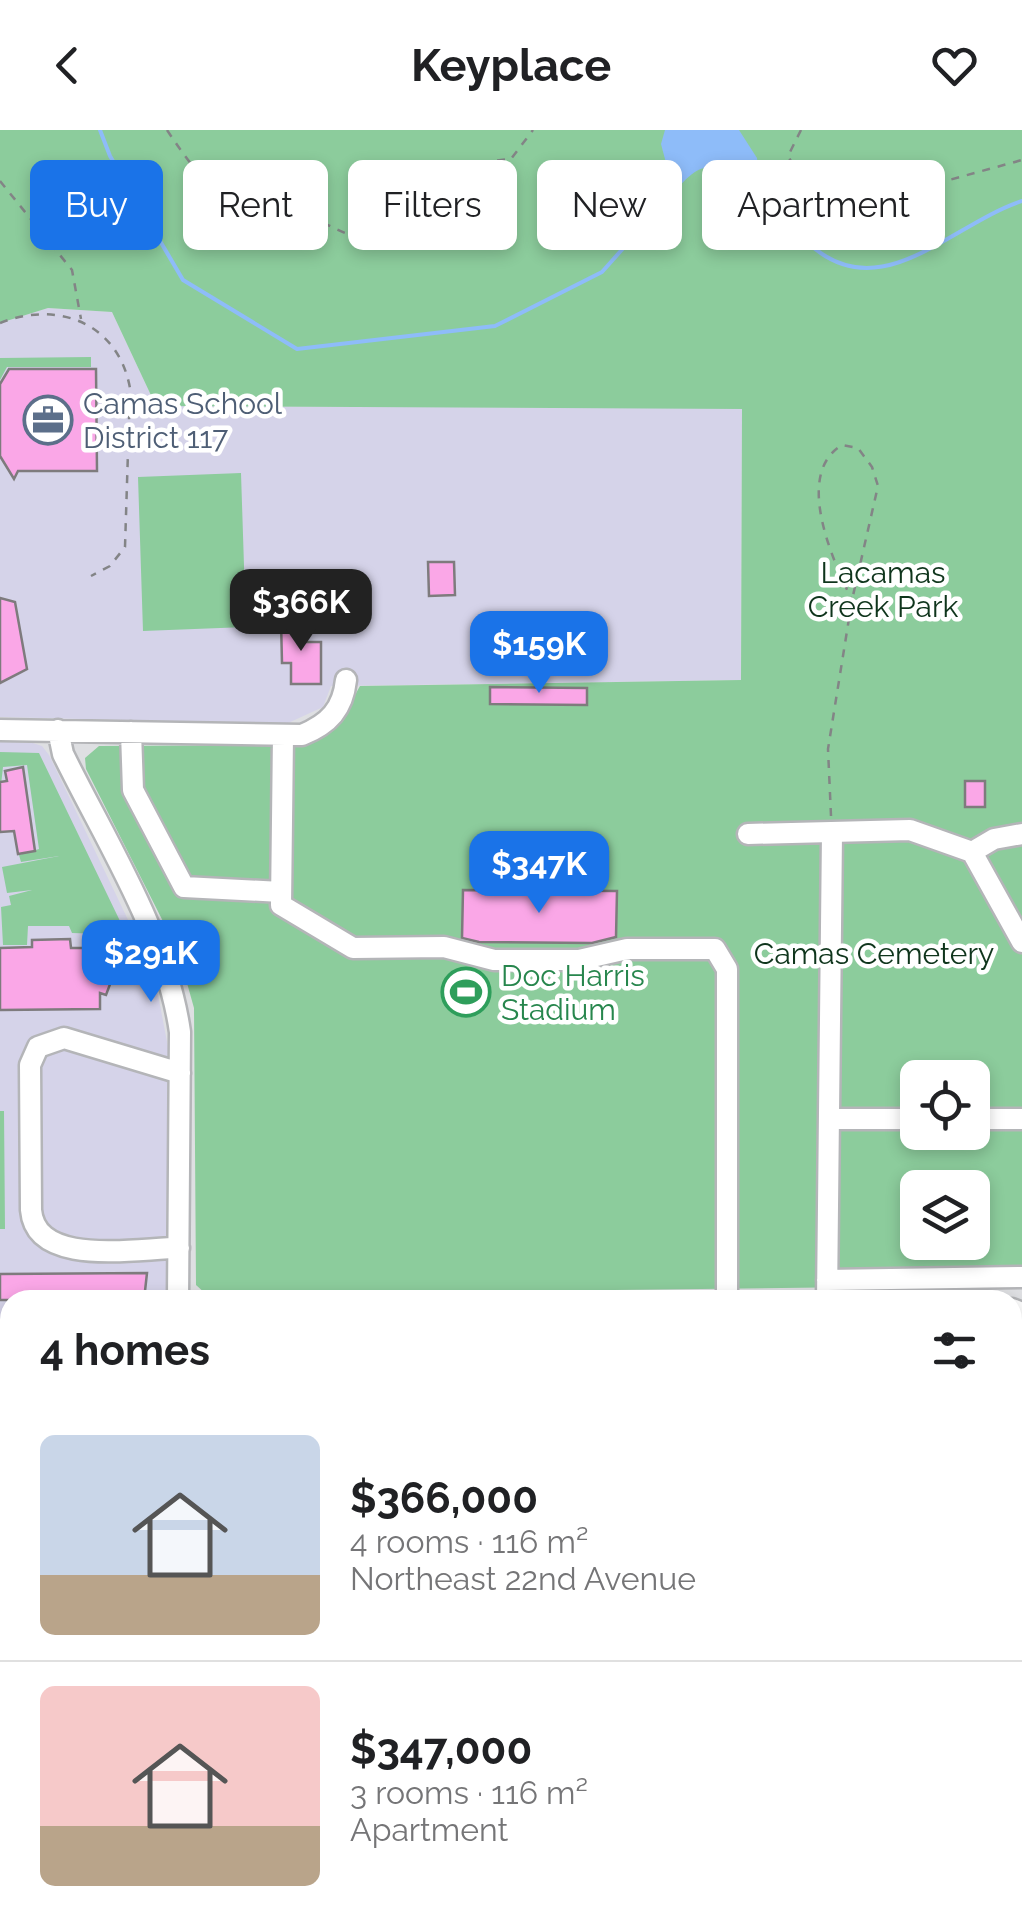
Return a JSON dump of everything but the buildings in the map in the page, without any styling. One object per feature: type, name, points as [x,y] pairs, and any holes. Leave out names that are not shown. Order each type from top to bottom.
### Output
[{"type":"street","points":[[0,730],[302,735],[334,715],[344,699],[346,680]]},
{"type":"street","points":[[58,730],[63,754],[167,972],[180,1032],[179,1248],[190,1290]]},
{"type":"street","points":[[132,732],[132,790],[184,887],[281,898],[353,948],[444,947],[494,960],[579,960],[627,949],[715,950],[727,969],[726,1290]]},
{"type":"street","points":[[281,898],[283,736]]},
{"type":"street","points":[[748,834],[910,830],[972,852],[1022,942]]},
{"type":"street","points":[[832,833],[827,1290],[1022,1277]]},
{"type":"street","points":[[972,852],[994,839],[1022,834]]},
{"type":"street","points":[[179,1248],[66,1249],[44,1241],[36,1232],[32,1210],[30,1065],[38,1047],[64,1038],[180,1072]]},
{"type":"street","points":[[829,1119],[900,1119]]},
{"type":"street","points":[[990,1119],[1022,1119]]},
{"type":"path","points":[[166,130],[197,174],[242,208],[310,217],[340,232],[371,238],[388,234],[420,188],[446,172],[474,163],[511,159],[533,130]]},
{"type":"path","points":[[801,130],[788,156],[799,175],[868,195],[909,190],[1022,160]]},
{"type":"path","points":[[0,182],[72,270],[81,321]]},
{"type":"path","points":[[0,322],[40,312],[81,321],[99,328],[117,348],[130,388],[124,548],[110,566],[92,576]]},
{"type":"path","points":[[832,833],[828,750],[852,600],[878,486],[872,466],[858,448],[842,445],[827,454],[819,469],[820,490],[824,522],[852,600]]},
{"type":"shaded area","points":[[48,308],[112,312],[156,406],[742,408],[741,680],[331,686],[323,707],[286,724],[0,717],[0,323]]},
{"type":"shaded area","points":[[0,742],[30,742],[42,746],[49,755],[154,974],[168,1047],[166,1290],[0,1290]]},
{"type":"green space","points":[[0,130],[1022,130],[1022,1285],[202,1290],[196,1285],[194,1008],[178,951],[86,769],[85,758],[99,746],[298,745],[338,725],[360,686],[741,680],[742,409],[156,406],[112,312],[48,308],[0,323]]},
{"type":"green space","points":[[91,357],[91,367],[7,367],[0,380],[0,358]]},
{"type":"green space","points":[[241,473],[246,627],[143,631],[138,477]]},
{"type":"green space","points":[[0,752],[39,753],[133,948],[104,952],[103,934],[72,933],[69,926],[28,926],[27,945],[3,945],[1,907],[11,905],[9,896],[32,890],[7,893],[2,867],[59,856],[21,862],[19,855],[39,849],[27,765],[3,767],[0,794]]},
{"type":"green space","points":[[0,1111],[4,1111],[5,1229],[0,1229]]},
{"type":"water","points":[[665,130],[739,130],[757,160],[702,160],[702,169],[682,184],[682,160],[665,160],[661,144]]},
{"type":"waterway","points":[[100,130],[110,156],[183,280],[297,349],[495,326],[602,272],[622,250]]},
{"type":"waterway","points":[[945,240],[1022,201]]},
{"type":"waterway","points":[[818,250],[831,260],[859,268],[886,266],[926,250]]},
{"type":"place","name":"Camas School District 117","points":[[48,420]]},
{"type":"place","name":"Doc Harris Stadium","points":[[466,992]]},
{"type":"park label","name":"Lacamas Creek Park","points":[[883,589]]},
{"type":"park label","name":"Camas Cemetery","points":[[874,953]]}]
